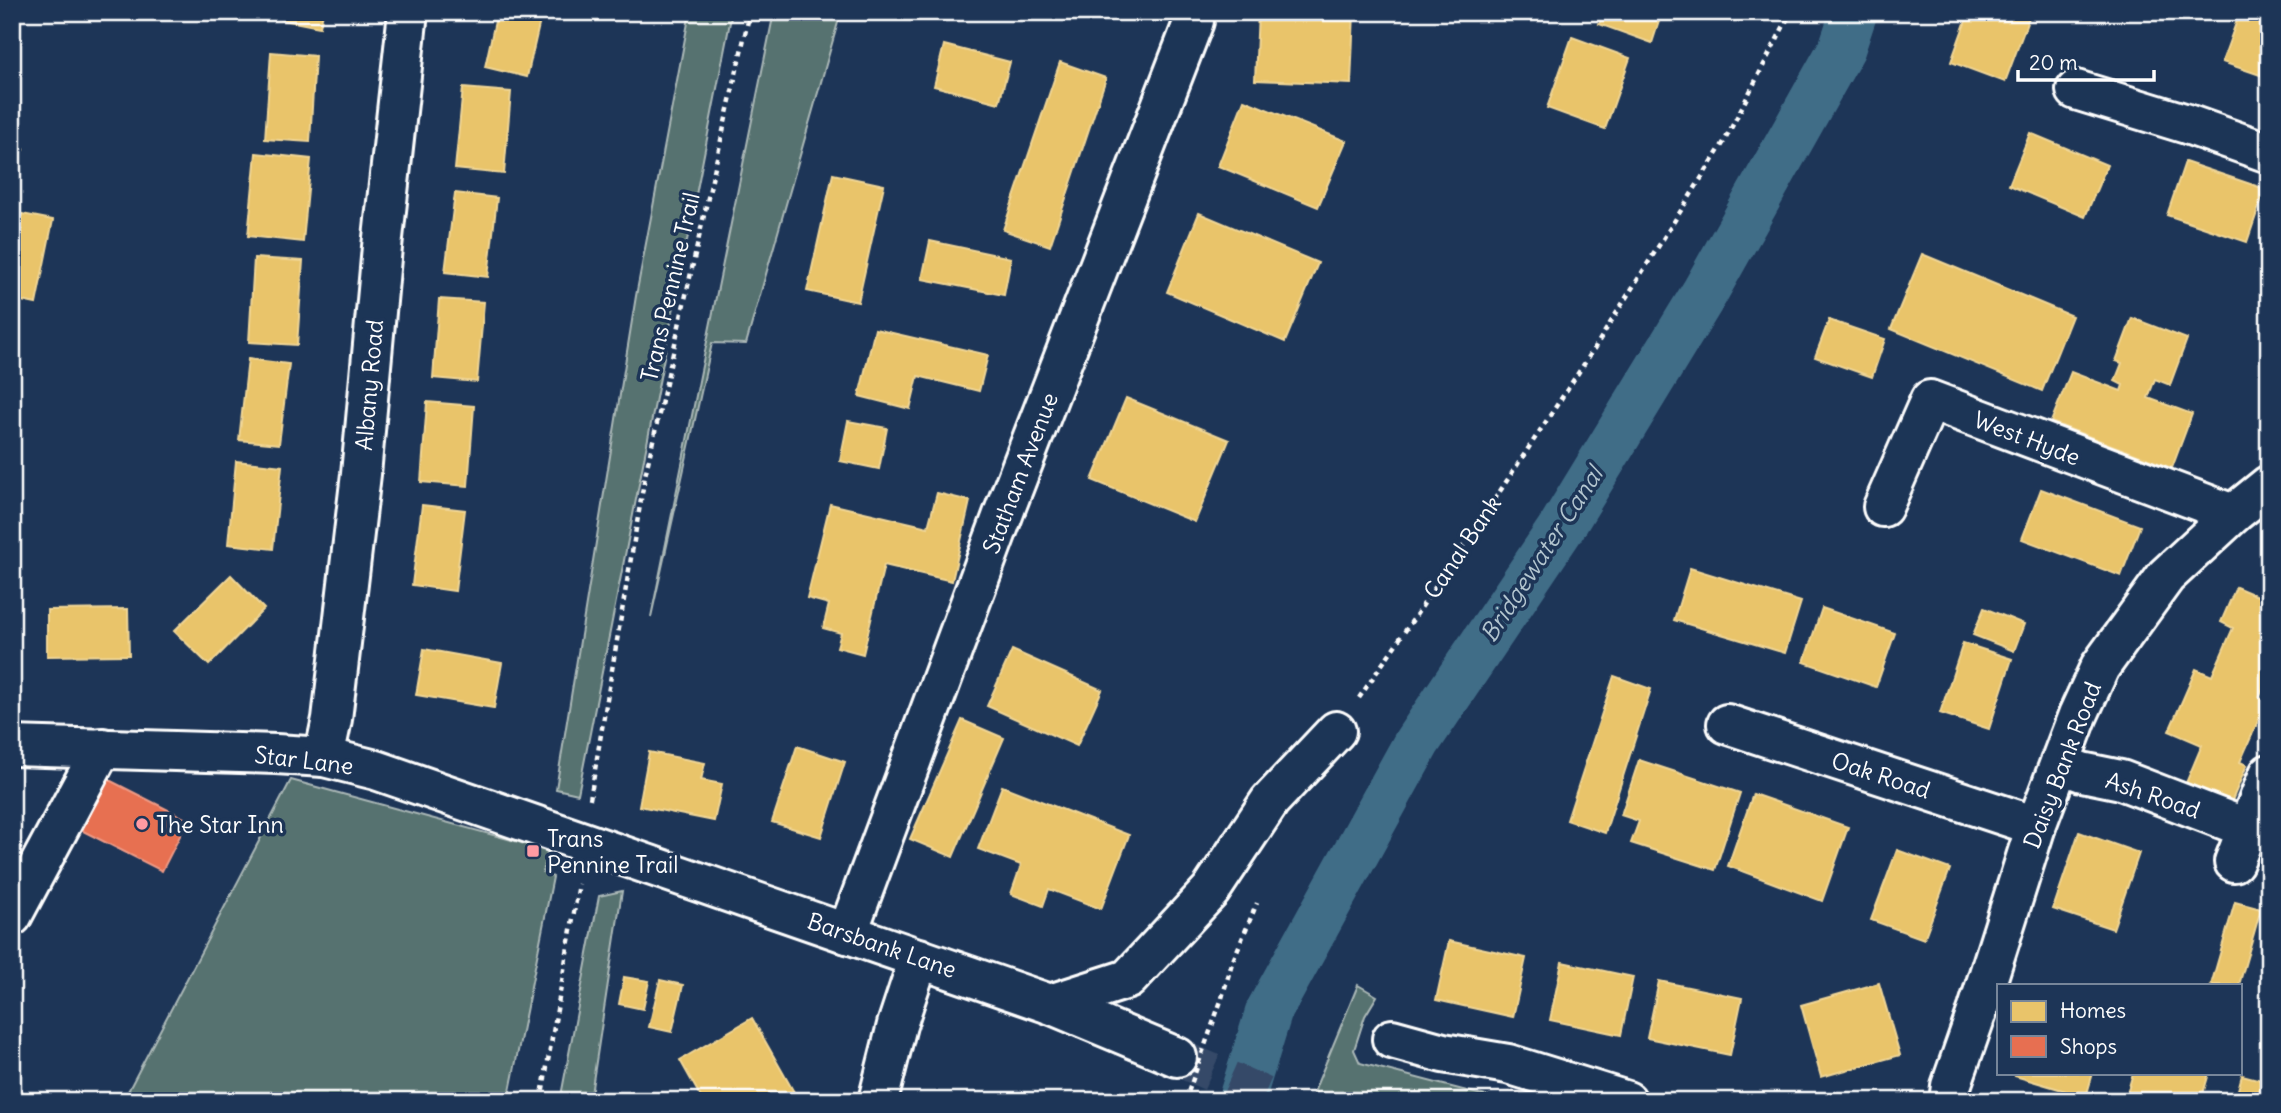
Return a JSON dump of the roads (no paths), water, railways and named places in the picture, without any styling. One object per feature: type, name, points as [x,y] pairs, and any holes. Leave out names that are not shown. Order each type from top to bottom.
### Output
[{"type":"street","name":"Albany Road","points":[[324,757],[332,719],[361,474],[408,12]]},
{"type":"street","name":"Statham Avenue","points":[[848,934],[1007,504],[1194,21],[1194,12]]},
{"type":"street","points":[[2076,90],[2187,124],[2269,153]]},
{"type":"street","name":"West Hyde","points":[[1883,507],[1930,400],[2233,514]]},
{"type":"street","name":"Daisy Bank Road","points":[[1949,1101],[1951,1086],[2036,826],[2078,715],[2100,667],[2166,576],[2233,514],[2269,485]]},
{"type":"street","name":"Oak Road","points":[[1727,724],[2036,826]]},
{"type":"street","points":[[1051,1004],[1128,979],[1211,890],[1270,800],[1336,732]]},
{"type":"street","name":"Star Lane","points":[[12,746],[324,757],[586,824]]},
{"type":"street","points":[[12,916],[102,748]]},
{"type":"street","name":"Ash Road","points":[[2060,764],[2082,772],[2121,780],[2240,845],[2269,774]]},
{"type":"street","name":"Barsbank Lane","points":[[586,824],[848,934],[1051,1004],[1177,1057]]},
{"type":"street","points":[[878,1101],[897,1025],[919,958]]},
{"type":"street","points":[[1392,1039],[1508,1064],[1627,1101]]},
{"type":"waterway","name":"Bridgewater Canal","points":[[1241,1101],[1269,1011],[1417,742],[1563,525],[1705,292],[1842,48],[1854,12]]},
{"type":"tunnel","points":[[1177,1057],[1276,1101]]},
{"type":"place","name":"The Star Inn","points":[[142,824]]},
{"type":"place","name":"Trans Pennine Trail","points":[[533,851]]}]
